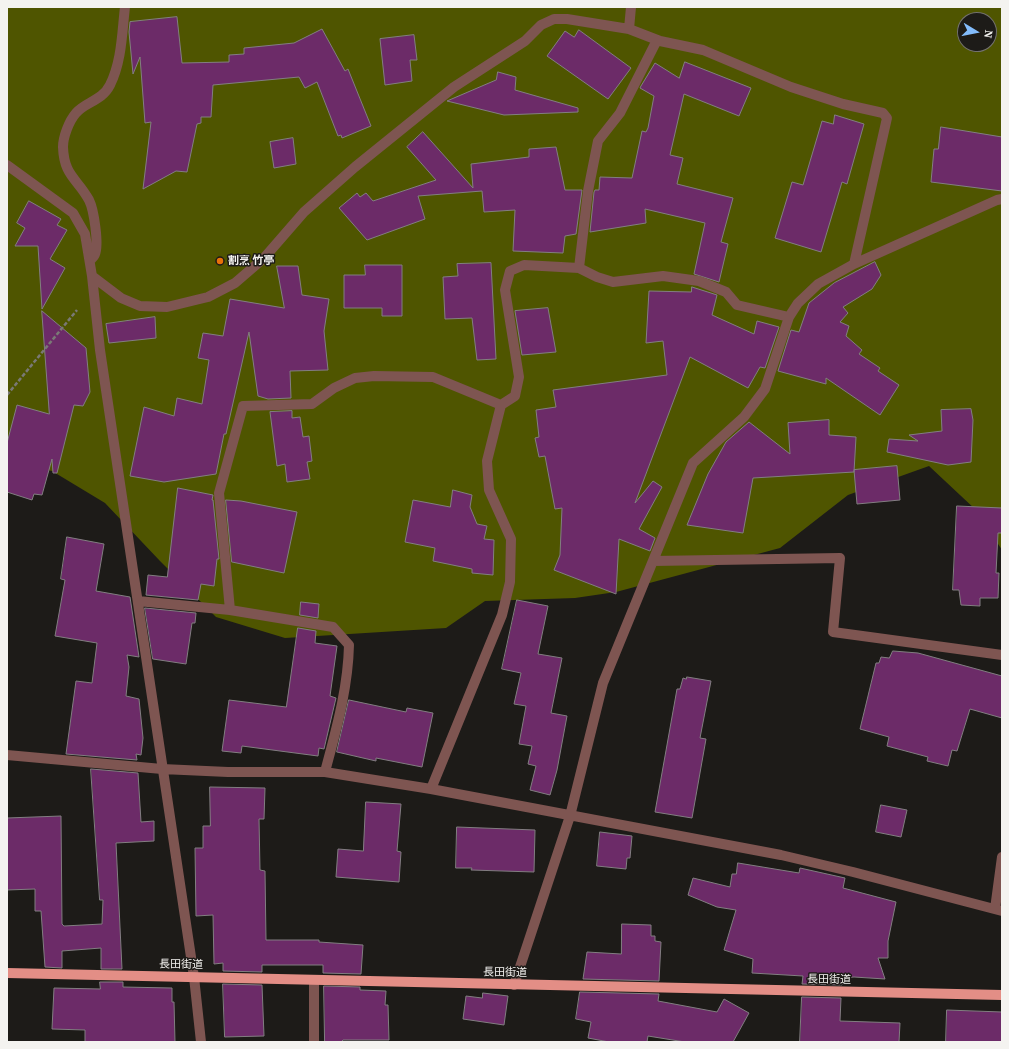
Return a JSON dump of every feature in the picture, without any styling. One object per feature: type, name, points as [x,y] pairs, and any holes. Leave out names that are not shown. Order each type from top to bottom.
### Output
[{"type":"main road","name":"長田街道","points":[[7,973],[1002,995]]},
{"type":"street","points":[[90,261],[96,254],[96,230],[94,217],[89,201],[77,185],[65,164],[63,145],[68,127],[76,112],[99,98],[110,85],[118,62],[125,7]]},
{"type":"street","points":[[629,29],[631,7]]},
{"type":"street","points":[[92,276],[121,298],[140,306],[167,307],[208,297],[235,283],[264,258],[304,212],[355,167],[454,86],[525,41],[541,25],[554,19],[567,19],[629,29],[657,40],[703,50],[791,87],[844,104],[883,112],[887,118],[854,264]]},
{"type":"street","points":[[579,268],[588,190],[598,141],[620,113],[657,40]]},
{"type":"street","points":[[7,165],[73,213],[85,234],[92,276],[100,350],[194,978],[201,1042]]},
{"type":"street","points":[[514,985],[570,816],[603,683],[693,463],[744,417],[765,389],[790,317],[798,303],[818,284],[854,264],[1002,199]]},
{"type":"street","points":[[431,789],[502,615],[510,582],[511,539],[490,490],[487,461],[500,405],[515,396],[519,377],[505,290],[510,271],[524,265],[579,268],[598,277],[614,282],[663,276],[699,281],[726,292],[737,305],[790,317]]},
{"type":"street","points":[[230,610],[220,493],[243,406],[312,404],[334,388],[355,378],[374,376],[433,377],[500,405]]},
{"type":"street","points":[[653,561],[840,558],[833,632],[1002,655]]},
{"type":"street","points":[[138,601],[230,610],[333,627],[349,645],[348,668],[339,720],[325,772]]},
{"type":"street","points":[[7,755],[162,769],[228,772],[325,772],[431,789],[781,855],[854,872],[998,910],[1002,857]]},
{"type":"street","points":[[314,980],[314,1042]]},
{"type":"path","points":[[7,395],[93,291]]},
{"type":"shaded area","points":[[7,7],[1002,7],[1002,550],[976,510],[929,466],[848,495],[780,548],[616,592],[575,598],[485,601],[446,628],[285,638],[216,617],[105,503],[52,471],[7,462]]},
{"type":"building","points":[[177,17],[182,63],[229,62],[229,55],[244,54],[244,48],[294,43],[322,29],[345,71],[348,69],[371,126],[342,138],[341,135],[338,136],[317,82],[305,88],[299,77],[213,85],[211,117],[201,117],[201,123],[197,124],[187,172],[176,171],[143,189],[151,122],[145,123],[140,57],[133,74],[129,32],[130,22]]},
{"type":"building","points":[[579,30],[631,68],[608,99],[547,56],[565,31],[574,37]]},
{"type":"building","points":[[414,35],[417,60],[410,60],[412,81],[385,85],[380,39]]},
{"type":"building","points":[[685,62],[751,88],[739,116],[684,94],[670,155],[683,158],[677,184],[733,198],[721,242],[728,244],[719,282],[694,274],[705,223],[645,209],[646,223],[590,232],[594,192],[595,190],[599,190],[600,177],[632,178],[642,131],[646,132],[648,128],[654,96],[640,88],[641,86],[655,63],[679,78]]},
{"type":"building","points":[[498,72],[516,77],[515,90],[578,108],[578,112],[504,115],[447,101],[496,80]]},
{"type":"building","points":[[835,115],[864,124],[847,184],[842,182],[821,252],[775,238],[792,182],[803,185],[822,121],[833,124]]},
{"type":"building","points":[[941,127],[1002,137],[1002,191],[931,182],[934,149],[938,149]]},
{"type":"building","points":[[423,132],[473,188],[471,164],[529,157],[529,149],[556,147],[565,190],[582,190],[576,234],[565,236],[563,253],[513,251],[515,210],[484,212],[482,191],[418,196],[425,219],[367,240],[339,208],[357,193],[360,197],[366,193],[373,201],[436,180],[407,147]]},
{"type":"building","points":[[293,138],[296,164],[274,168],[270,142]]},
{"type":"building","points":[[29,201],[61,219],[57,225],[67,230],[50,259],[65,268],[42,309],[38,246],[15,246],[25,228],[17,223]]},
{"type":"building","points":[[875,262],[881,275],[872,289],[843,307],[848,313],[840,322],[849,326],[846,336],[862,350],[859,354],[880,368],[878,371],[899,385],[880,415],[826,378],[826,384],[778,371],[791,330],[799,332],[809,303],[834,283]]},
{"type":"building","points":[[491,263],[496,359],[477,360],[472,318],[445,319],[443,277],[458,276],[457,264]]},
{"type":"building","points":[[365,265],[402,265],[402,316],[382,316],[382,308],[344,308],[344,275],[365,275]]},
{"type":"building","points":[[277,266],[298,266],[302,295],[329,299],[324,331],[328,370],[290,371],[291,398],[268,399],[258,396],[249,332],[226,434],[224,434],[216,474],[164,482],[130,476],[144,407],[174,416],[177,398],[202,404],[209,360],[198,358],[203,333],[223,336],[230,299],[284,308]]},
{"type":"building","points":[[692,287],[717,295],[712,315],[754,334],[757,321],[779,327],[765,368],[760,367],[748,388],[690,357],[635,503],[653,481],[662,487],[639,529],[655,538],[650,551],[619,539],[616,594],[554,570],[560,555],[562,508],[555,509],[545,456],[539,457],[535,438],[539,437],[536,410],[556,407],[553,390],[667,375],[663,341],[646,343],[649,291],[691,292]]},
{"type":"building","points":[[548,308],[556,352],[522,355],[515,311]]},
{"type":"building","points":[[42,311],[86,348],[90,392],[83,406],[74,405],[57,473],[53,473],[52,459],[42,495],[34,494],[32,500],[7,492],[7,443],[17,405],[49,414]]},
{"type":"building","points":[[155,317],[156,338],[109,343],[106,324]]},
{"type":"building","points":[[971,409],[973,420],[971,462],[948,465],[887,452],[889,439],[918,441],[909,435],[942,431],[941,410]]},
{"type":"building","points":[[292,411],[292,418],[300,417],[303,437],[309,436],[312,461],[307,462],[310,479],[287,482],[285,464],[277,466],[270,412]]},
{"type":"building","points":[[829,420],[829,435],[856,437],[854,472],[753,478],[743,533],[687,525],[708,474],[726,442],[749,422],[790,454],[788,423]]},
{"type":"building","points":[[897,466],[900,500],[857,504],[854,470]]},
{"type":"building","points":[[178,488],[213,495],[212,500],[219,559],[217,559],[214,586],[201,584],[198,600],[146,595],[148,575],[167,577]]},
{"type":"building","points":[[453,490],[472,495],[470,507],[477,524],[487,526],[484,539],[494,540],[493,575],[472,573],[472,569],[433,561],[435,548],[405,542],[413,500],[450,507]]},
{"type":"building","points":[[226,500],[241,501],[297,512],[284,573],[232,562]]},
{"type":"building","points":[[957,506],[1002,508],[1002,533],[998,533],[996,573],[999,573],[998,598],[980,598],[980,606],[961,605],[959,590],[953,590]]},
{"type":"building","points":[[67,537],[104,544],[96,591],[130,597],[139,657],[127,655],[129,667],[126,696],[139,699],[143,738],[141,755],[136,754],[137,760],[66,754],[76,681],[92,683],[97,643],[55,636],[65,580],[61,579]]},
{"type":"building","points":[[517,600],[548,606],[538,654],[562,658],[551,713],[567,716],[557,770],[550,795],[530,790],[536,766],[528,764],[532,746],[519,744],[526,706],[514,704],[521,673],[502,669]]},
{"type":"building","points":[[301,602],[319,604],[318,618],[300,615]]},
{"type":"building","points":[[145,608],[196,613],[195,623],[192,623],[186,664],[153,659]]},
{"type":"building","points":[[298,628],[316,631],[315,643],[337,646],[330,696],[336,698],[324,749],[319,748],[318,756],[242,746],[241,753],[222,751],[229,700],[286,707]]},
{"type":"building","points":[[893,651],[918,653],[1002,676],[1002,718],[970,709],[957,751],[952,750],[948,766],[927,761],[928,757],[887,746],[889,737],[860,729],[876,663],[879,663],[881,657],[889,658]]},
{"type":"building","points":[[687,677],[711,681],[700,738],[706,739],[692,818],[655,812],[677,689],[680,689],[683,678],[686,679]]},
{"type":"building","points":[[349,700],[406,712],[407,708],[433,713],[422,767],[376,758],[376,761],[337,752]]},
{"type":"building","points":[[91,769],[138,773],[141,822],[154,821],[154,841],[116,843],[122,969],[101,969],[101,948],[62,951],[62,968],[45,967],[41,911],[35,911],[35,889],[7,890],[7,818],[61,816],[62,924],[64,926],[102,924],[103,900],[100,900]]},
{"type":"building","points":[[210,787],[265,788],[264,819],[259,819],[260,870],[265,871],[266,940],[319,940],[319,942],[363,945],[361,974],[323,973],[323,965],[262,965],[262,972],[223,971],[223,963],[214,964],[213,915],[196,916],[195,848],[203,848],[203,826],[210,826]]},
{"type":"building","points":[[366,802],[401,804],[397,851],[401,852],[399,882],[336,877],[338,849],[363,851]]},
{"type":"building","points":[[881,805],[907,810],[901,837],[876,832]]},
{"type":"building","points":[[457,827],[535,830],[534,872],[471,870],[472,868],[456,868]]},
{"type":"building","points":[[600,832],[632,836],[630,858],[627,858],[626,869],[597,866]]},
{"type":"building","points":[[738,863],[799,873],[800,868],[845,878],[843,888],[896,902],[888,941],[888,958],[878,958],[885,979],[854,977],[842,978],[842,985],[802,984],[803,976],[752,973],[753,959],[724,950],[736,910],[717,907],[688,895],[693,878],[730,887],[732,874],[736,874]]},
{"type":"building","points":[[622,924],[651,925],[651,936],[655,936],[655,941],[661,942],[659,981],[583,979],[587,952],[621,954]]},
{"type":"building","points":[[100,982],[123,982],[123,987],[172,988],[172,1002],[174,1002],[175,1042],[85,1042],[85,1030],[52,1029],[54,988],[100,989]]},
{"type":"building","points":[[223,984],[262,985],[264,1036],[225,1037]]},
{"type":"building","points":[[324,986],[360,987],[360,990],[386,991],[385,1005],[388,1005],[389,1040],[343,1040],[341,1042],[325,1042]]},
{"type":"building","points":[[580,992],[659,994],[658,1001],[717,1012],[724,999],[749,1013],[733,1042],[685,1042],[648,1036],[647,1042],[609,1042],[588,1038],[591,1022],[576,1019]]},
{"type":"building","points":[[483,993],[508,996],[504,1025],[463,1019],[466,996],[482,998]]},
{"type":"building","points":[[802,997],[841,998],[840,1021],[900,1023],[899,1042],[800,1042]]},
{"type":"building","points":[[947,1010],[1002,1012],[1002,1042],[946,1042]]},
{"type":"place","name":"割烹 竹亭","points":[[220,261]]}]
